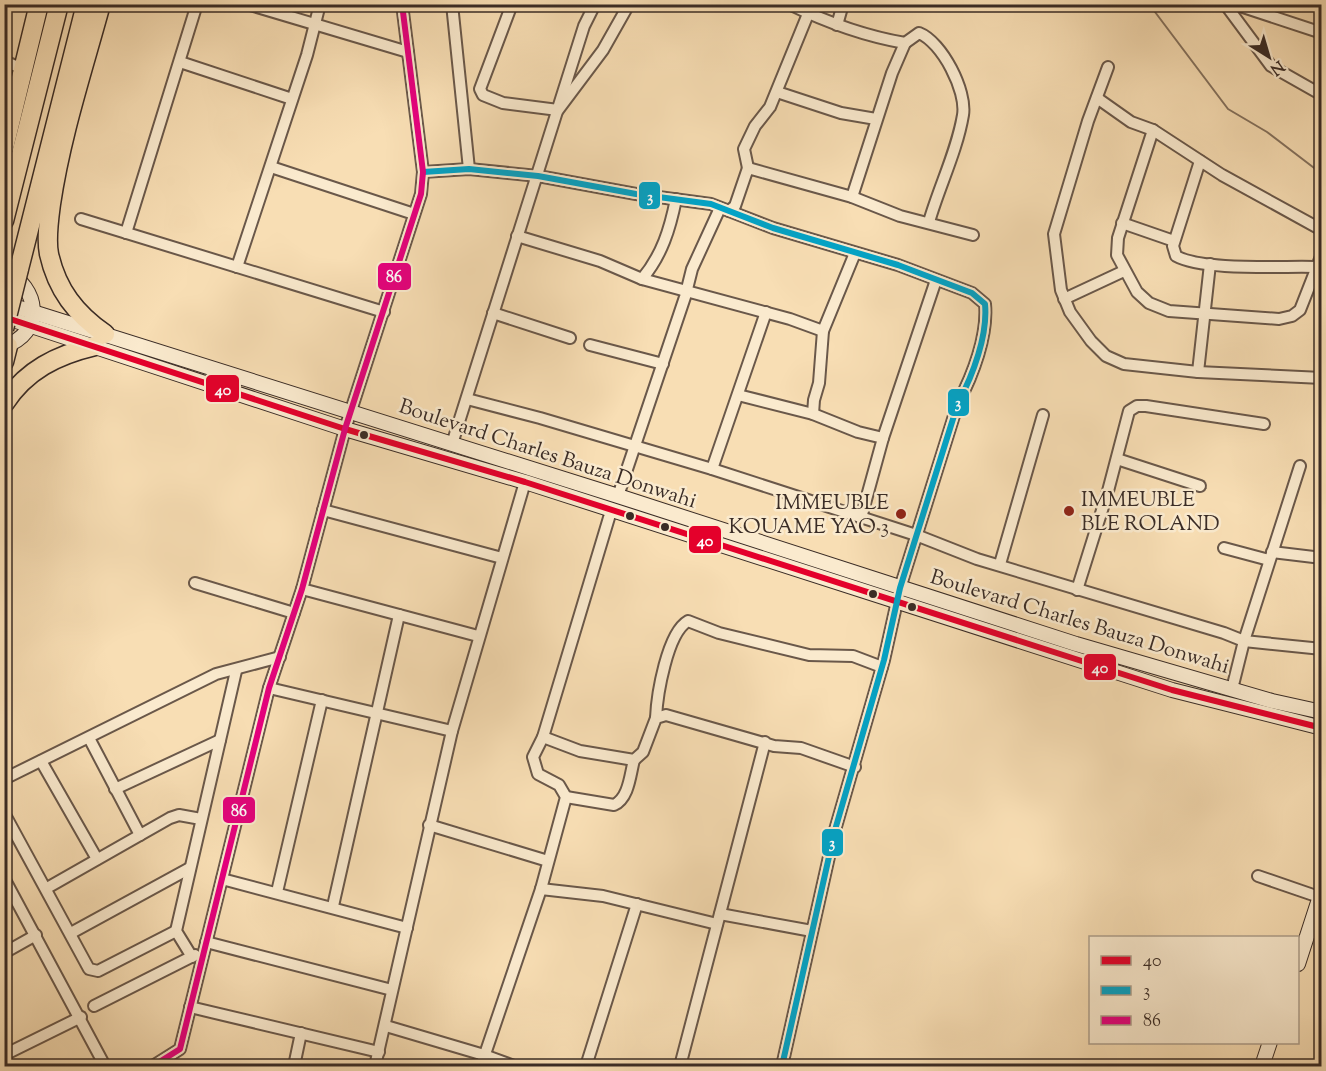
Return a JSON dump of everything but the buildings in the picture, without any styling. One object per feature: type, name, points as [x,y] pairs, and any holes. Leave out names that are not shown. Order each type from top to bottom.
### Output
[{"type":"highway","points":[[4,148],[39,4]]},
{"type":"highway","points":[[4,221],[59,4]]},
{"type":"highway","points":[[5,346],[16,274],[86,4]]},
{"type":"highway","points":[[16,274],[57,166],[101,4]]},
{"type":"highway","points":[[4,404],[28,376],[47,362],[100,340],[72,306],[58,280],[48,253],[49,218],[57,166]]},
{"type":"main road","points":[[5,346],[25,334],[32,318],[33,301],[16,274]]},
{"type":"main road","name":"Boulevard Charles Bauza Donwahi","points":[[4,303],[32,318],[100,340],[452,444],[1076,644],[1232,689],[1322,712]]},
{"type":"main road","name":"Boulevard Charles Bauza Donwahi","points":[[4,317],[32,318]]},
{"type":"main road","name":"Boulevard Charles Bauza Donwahi","points":[[100,340],[345,429],[525,482],[1205,701],[1322,728]]},
{"type":"main road","points":[[1299,962],[1317,924],[1320,894]]},
{"type":"main road","points":[[1262,1066],[1269,1044]]},
{"type":"street","points":[[126,232],[197,4]]},
{"type":"street","points":[[247,4],[408,52]]},
{"type":"street","points":[[237,267],[271,167],[320,4]]},
{"type":"street","points":[[153,1066],[180,1049],[269,688],[302,589],[345,429],[421,194],[423,172],[402,4]]},
{"type":"street","points":[[452,4],[469,169]]},
{"type":"street","points":[[512,4],[480,88],[483,95],[503,103],[558,110]]},
{"type":"street","points":[[452,444],[584,26],[595,4]]},
{"type":"street","points":[[558,110],[603,50],[628,4]]},
{"type":"street","points":[[789,4],[837,25],[882,39],[905,43]]},
{"type":"street","points":[[837,25],[843,4]]},
{"type":"street","points":[[1225,4],[1271,66],[1321,94]]},
{"type":"street","points":[[1234,4],[1322,33]]},
{"type":"street","points":[[618,496],[687,291],[692,269],[725,209],[735,206],[748,168],[744,149],[755,126],[765,115],[777,92],[808,14]]},
{"type":"street","points":[[852,197],[876,119],[905,43],[919,33],[930,37],[953,71],[963,108],[929,222]]},
{"type":"street","points":[[4,61],[23,69]]},
{"type":"street","points":[[180,63],[292,99]]},
{"type":"street","points":[[1108,66],[1053,234],[1061,290],[1070,312],[1091,341],[1106,356],[1124,364],[1198,372],[1320,377]]},
{"type":"street","points":[[777,92],[841,113],[876,119]]},
{"type":"street","points":[[1096,98],[1131,122],[1153,130],[1200,161],[1322,230]]},
{"type":"street","points":[[1153,130],[1122,223],[1117,255],[1124,272],[1137,292],[1149,303],[1169,311],[1279,319],[1292,316],[1300,310],[1322,254]]},
{"type":"street","points":[[1200,161],[1174,241],[1176,256],[1184,260],[1210,264],[1315,267]]},
{"type":"street","points":[[271,167],[414,214]]},
{"type":"street","points":[[748,168],[852,197],[900,216],[973,235]]},
{"type":"street","points":[[423,172],[469,169],[538,176],[725,209],[773,228],[898,265],[981,298],[985,304],[986,317],[970,381],[958,403],[900,588],[882,667],[835,830],[782,1066]]},
{"type":"street","points":[[642,279],[655,264],[676,199]]},
{"type":"street","points":[[81,219],[384,312]]},
{"type":"street","points":[[1122,223],[1174,241]]},
{"type":"street","points":[[517,236],[600,261],[642,279],[766,312],[823,331]]},
{"type":"street","points":[[813,414],[819,383],[823,331],[855,254]]},
{"type":"street","points":[[1198,372],[1210,264]]},
{"type":"street","points":[[1064,299],[1124,272]]},
{"type":"street","points":[[861,518],[883,438],[936,280]]},
{"type":"street","points":[[712,469],[766,312]]},
{"type":"street","points":[[493,313],[570,338]]},
{"type":"street","points":[[590,345],[663,364]]},
{"type":"street","points":[[738,396],[813,414],[849,429],[883,438]]},
{"type":"street","points":[[467,399],[712,469],[916,535],[977,559],[1182,619],[1244,641],[1322,649]]},
{"type":"street","points":[[1077,590],[1117,459],[1129,411],[1137,406],[1206,413],[1264,424]]},
{"type":"street","points":[[1000,564],[1043,415]]},
{"type":"street","points":[[1117,459],[1200,486]]},
{"type":"street","points":[[1232,689],[1244,641],[1300,466]]},
{"type":"street","points":[[375,1066],[452,731],[525,482]]},
{"type":"street","points":[[323,510],[502,558]]},
{"type":"street","points":[[481,1066],[541,889],[566,797],[559,785],[537,774],[533,757],[543,737],[611,511]]},
{"type":"street","points":[[1224,548],[1271,556],[1322,558]]},
{"type":"street","points":[[195,583],[294,613]]},
{"type":"street","points":[[302,589],[478,636]]},
{"type":"street","points":[[333,906],[399,615]]},
{"type":"street","points":[[566,797],[614,805],[620,802],[625,794],[634,760],[643,752],[656,718],[657,700],[667,659],[680,626],[688,621],[719,633],[809,655],[852,656],[882,667]]},
{"type":"street","points":[[4,779],[216,674],[236,671],[280,657]]},
{"type":"street","points":[[192,957],[176,931],[236,671]]},
{"type":"street","points":[[269,688],[452,731]]},
{"type":"street","points":[[277,892],[322,700]]},
{"type":"street","points":[[656,718],[666,715],[676,717],[774,746],[801,748],[855,767]]},
{"type":"street","points":[[543,737],[580,751],[634,760]]},
{"type":"street","points":[[89,738],[140,835]]},
{"type":"street","points":[[115,789],[220,740]]},
{"type":"street","points":[[680,1066],[765,742]]},
{"type":"street","points":[[41,761],[97,859]]},
{"type":"street","points":[[4,813],[47,888],[89,969],[98,971],[176,931]]},
{"type":"street","points":[[47,888],[179,815],[201,819]]},
{"type":"street","points":[[429,825],[548,861]]},
{"type":"street","points":[[70,933],[190,868]]},
{"type":"street","points":[[1258,876],[1320,894]]},
{"type":"street","points":[[4,878],[81,1017],[105,1066]]},
{"type":"street","points":[[222,879],[333,906],[407,928]]},
{"type":"street","points":[[541,889],[603,896],[718,919],[812,931]]},
{"type":"street","points":[[586,1066],[637,904]]},
{"type":"street","points":[[4,953],[36,935]]},
{"type":"street","points":[[94,1006],[192,957],[206,946]]},
{"type":"street","points":[[206,946],[392,990]]},
{"type":"street","points":[[190,1007],[379,1052]]},
{"type":"street","points":[[4,1055],[81,1017]]},
{"type":"street","points":[[386,1026],[514,1066]]},
{"type":"street","points":[[294,1066],[301,1033]]},
{"type":"waterway","points":[[1149,4],[1228,109],[1267,132],[1322,174]]},
{"type":"transit line","name":"86","points":[[153,1066],[180,1049],[269,688],[302,589],[345,429],[421,194],[423,172],[402,4]]},
{"type":"transit line","name":"3","points":[[423,172],[469,169],[538,176],[636,194],[711,204],[773,228],[898,265],[972,293],[985,304],[982,342],[969,380],[958,403],[900,588],[884,660],[835,830],[782,1066]]},
{"type":"transit line","name":"40","points":[[4,317],[345,429],[525,482],[1172,690],[1322,728]]},
{"type":"place","name":"IMMEUBLE BLE ROLAND","points":[[1069,511]]},
{"type":"place","name":"IMMEUBLE KOUAME YAO 3","points":[[901,514]]}]
